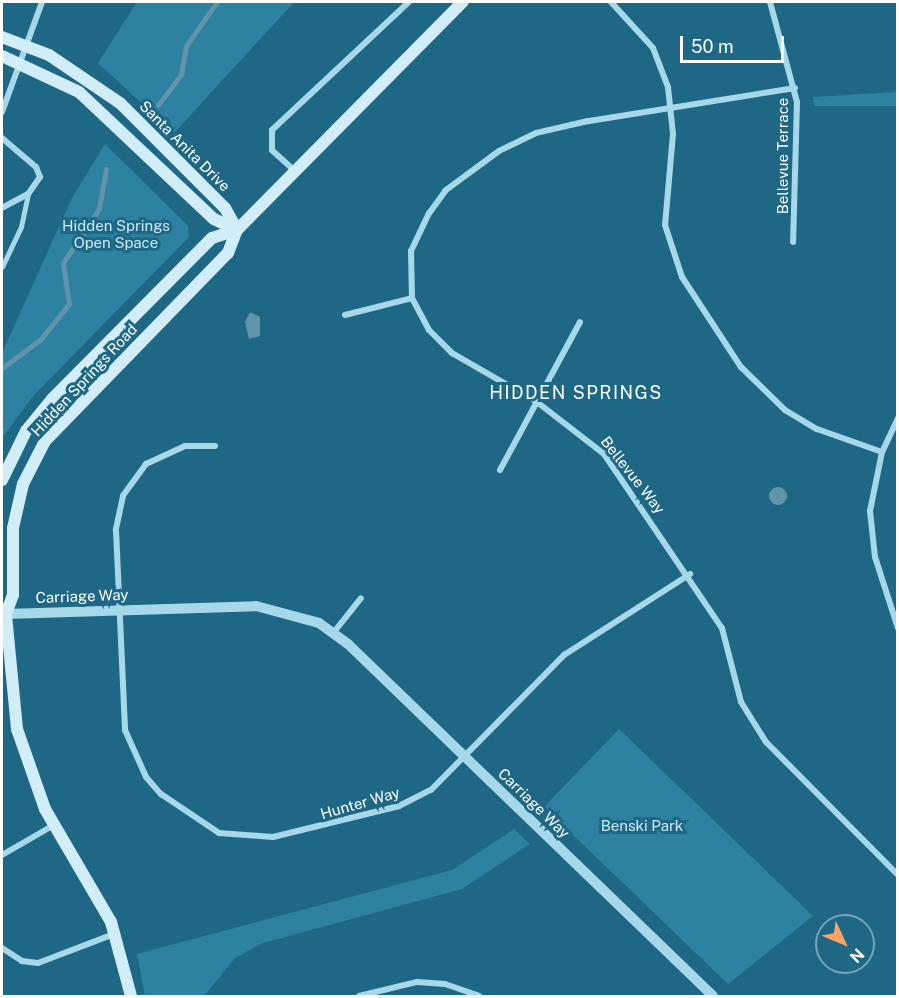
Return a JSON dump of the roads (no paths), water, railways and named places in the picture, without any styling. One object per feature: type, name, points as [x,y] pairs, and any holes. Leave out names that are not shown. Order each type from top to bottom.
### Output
[{"type":"main road","name":"Hidden Springs Road","points":[[131,996],[116,933],[54,825],[15,722],[4,611],[13,595],[15,511],[36,454],[228,253],[237,230],[463,2]]},
{"type":"main road","name":"Santa Anita Drive","points":[[2,37],[29,47],[77,71],[120,103],[225,207],[237,230]]},
{"type":"main road","points":[[2,56],[79,92],[214,219],[237,230]]},
{"type":"main road","name":"Hidden Springs Road","points":[[2,480],[26,430],[52,399],[212,238],[237,230]]},
{"type":"street","points":[[2,112],[23,64],[42,2]]},
{"type":"street","points":[[295,171],[273,150],[272,130],[409,2]]},
{"type":"street","points":[[611,2],[653,48],[671,106],[664,225],[682,277],[741,367],[784,410],[817,429],[882,452]]},
{"type":"street","name":"Bellevue Terrace","points":[[770,2],[795,88],[793,242]]},
{"type":"street","name":"Bellevue Way","points":[[795,88],[671,106],[536,133],[465,174],[446,190],[419,230],[408,268],[412,298],[429,330],[452,353],[537,402],[604,454],[690,574],[722,628],[741,702],[766,742],[896,870]]},
{"type":"street","points":[[2,138],[39,172],[28,194],[2,208]]},
{"type":"street","points":[[345,315],[412,298]]},
{"type":"street","points":[[500,470],[580,322]]},
{"type":"street","points":[[897,418],[882,452],[870,511],[875,557],[897,628]]},
{"type":"street","name":"Hunter Way","points":[[215,446],[185,446],[161,453],[128,486],[116,524],[123,713],[132,750],[161,794],[219,833],[273,837],[399,806],[431,790],[564,655],[690,574]]},
{"type":"street","points":[[334,632],[361,598]]},
{"type":"street","name":"Carriage Way","points":[[4,611],[267,607],[301,615],[334,632],[713,996]]},
{"type":"street","points":[[2,855],[54,825]]},
{"type":"street","points":[[2,948],[22,961],[38,963],[116,933]]},
{"type":"street","points":[[359,996],[417,982],[445,984],[479,996]]},
{"type":"lane","points":[[2,267],[21,227],[28,194]]},
{"type":"waterway","points":[[158,105],[181,75],[186,46],[217,2]]},
{"type":"waterway","points":[[2,368],[41,339],[69,304],[63,263],[99,209],[106,170]]},
{"type":"district","name":"HIDDEN SPRINGS","points":[[576,393]]},
{"type":"park label","name":"Hidden Springs Open Space","points":[[116,234]]},
{"type":"park label","name":"Benski Park","points":[[642,826]]}]
